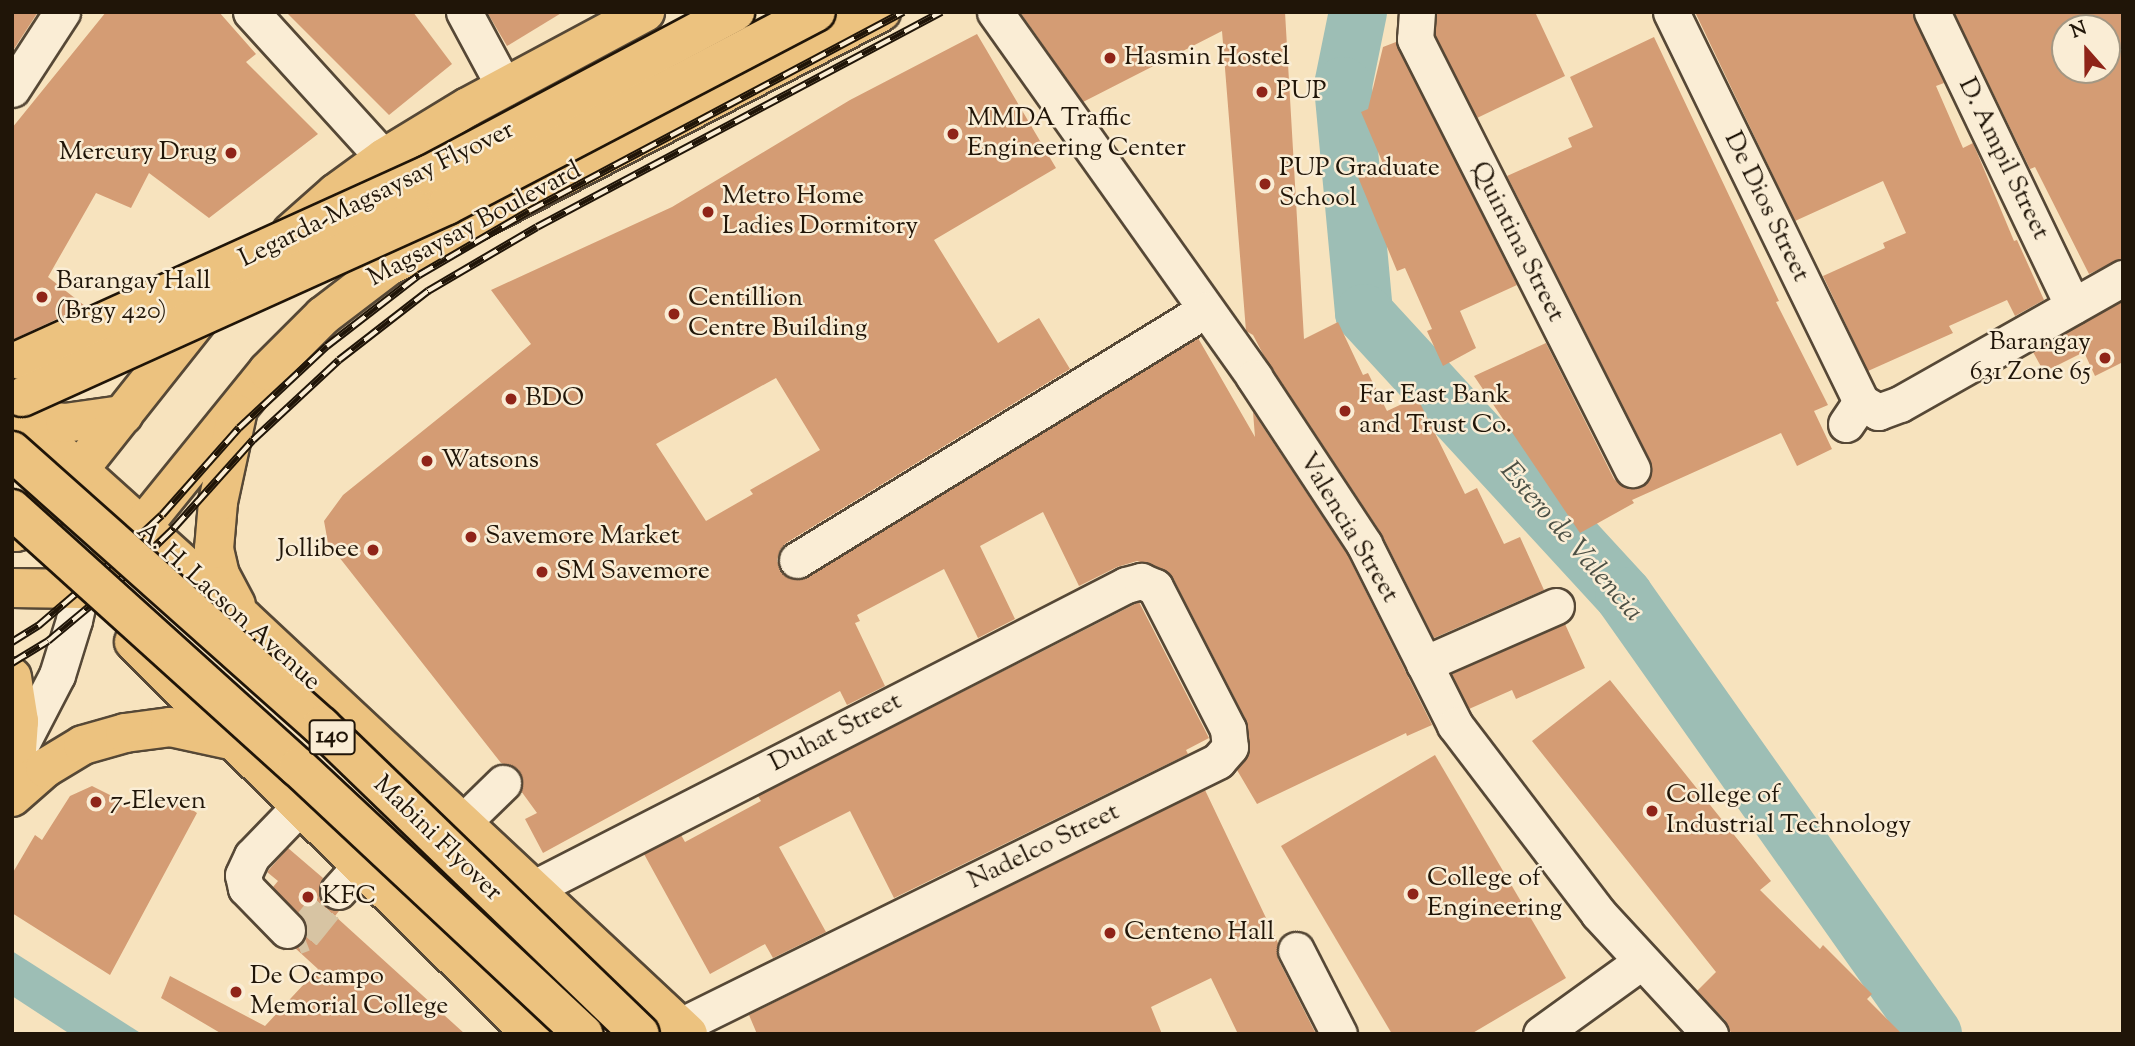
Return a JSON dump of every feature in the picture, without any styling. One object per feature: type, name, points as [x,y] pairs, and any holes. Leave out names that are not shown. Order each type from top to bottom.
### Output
[{"type":"main road","points":[[13,525],[78,471],[209,306],[336,193],[384,158],[468,107],[645,12]]},
{"type":"main road","name":"Legarda-Magsaysay Flyover","points":[[12,363],[428,175],[735,12]]},
{"type":"main road","name":"Legarda-Magsaysay Flyover","points":[[15,420],[447,205],[816,12]]},
{"type":"main road","name":"Magsaysay Boulevard","points":[[81,589],[141,528],[239,405],[295,342],[358,288],[402,258],[881,12]]},
{"type":"main road","points":[[468,107],[455,126],[448,143],[450,169],[458,184],[470,196],[487,202],[512,203]]},
{"type":"main road","points":[[239,405],[218,502],[215,549],[220,575],[243,618]]},
{"type":"main road","points":[[15,420],[57,424],[123,415]]},
{"type":"main road","name":"A. H. Lacson Avenue","points":[[15,420],[78,471],[243,618],[684,1030]]},
{"type":"main road","name":"Mabini Flyover","points":[[15,420],[321,726],[640,1034]]},
{"type":"main road","name":"Mabini Flyover","points":[[13,525],[298,767],[583,1034]]},
{"type":"main road","name":"140","points":[[13,525],[301,805],[350,878],[532,1034]]},
{"type":"main road","points":[[12,588],[81,589]]},
{"type":"main road","points":[[12,677],[19,721],[15,757]]},
{"type":"main road","points":[[12,797],[45,768],[83,745],[125,733],[170,727],[234,741]]},
{"type":"street","points":[[12,89],[62,12]]},
{"type":"street","points":[[251,12],[384,158]]},
{"type":"street","points":[[464,12],[505,88]]},
{"type":"street","name":"Valencia Street","points":[[995,12],[1117,180],[1254,377],[1364,544],[1455,725],[1598,913],[1710,1034]]},
{"type":"street","name":"Quintina Street","points":[[1417,12],[1415,39],[1632,469]]},
{"type":"street","name":"De Dios Street","points":[[1671,12],[1853,413],[1878,412],[1900,404],[2074,306]]},
{"type":"street","name":"D. Ampil Street","points":[[1932,12],[2074,306]]},
{"type":"street","points":[[2074,306],[2123,278]]},
{"type":"street","points":[[797,560],[1205,310]]},
{"type":"street","points":[[15,757],[57,675],[81,589],[78,471]]},
{"type":"street","name":"Duhat Street","points":[[532,889],[1126,585],[1141,581]]},
{"type":"street","name":"Nadelco Street","points":[[684,1030],[1218,761],[1230,747],[1228,729],[1155,587],[1141,581]]},
{"type":"street","points":[[1424,664],[1556,606]]},
{"type":"street","points":[[463,822],[503,783]]},
{"type":"street","points":[[287,930],[250,894],[243,875],[252,856],[301,805]]},
{"type":"street","points":[[1296,950],[1339,1034]]},
{"type":"street","points":[[1541,1034],[1641,962]]},
{"type":"water","points":[[12,951],[142,1034],[70,1034],[12,996]]},
{"type":"building","points":[[12,12],[38,12],[12,52]]},
{"type":"building","points":[[106,12],[219,12],[256,54],[246,62],[318,134],[209,218],[149,173],[131,208],[96,193],[48,277],[85,306],[12,340],[12,128]]},
{"type":"building","points":[[286,12],[413,12],[452,64],[389,115]]},
{"type":"building","points":[[487,12],[563,12],[507,46]]},
{"type":"building","points":[[1020,12],[1285,12],[1304,339],[1338,322],[1363,375],[1368,373],[1387,411],[1417,397],[1465,494],[1477,488],[1504,544],[1520,537],[1544,590],[1434,638],[1381,533],[1264,356],[1253,335],[1246,331],[1222,31],[1083,102]]},
{"type":"building","points":[[1437,12],[1535,12],[1565,76],[1477,118],[1435,35]]},
{"type":"building","points":[[1695,12],[1912,12],[1944,83],[1936,86],[1963,148],[1973,143],[2014,241],[2017,240],[2044,300],[2015,316],[2007,300],[1949,326],[1953,333],[1868,371],[1823,276],[1885,248],[1883,243],[1906,233],[1883,181],[1795,221]]},
{"type":"building","points":[[1954,12],[2123,12],[2123,258],[2089,274],[2035,167],[2030,169]]},
{"type":"building","points":[[977,34],[1056,168],[934,240],[998,343],[1039,318],[1070,369],[786,543],[777,560],[780,571],[797,580],[808,577],[1198,338],[1255,437],[1253,412],[1347,554],[1432,725],[1407,736],[1406,733],[1257,804],[1237,770],[1249,752],[1246,720],[1173,578],[1163,569],[1137,561],[1117,567],[1079,586],[1043,512],[980,546],[1015,619],[978,638],[944,569],[857,615],[860,621],[855,623],[885,686],[847,705],[840,691],[543,853],[525,819],[537,813],[521,791],[523,779],[518,769],[501,763],[328,543],[324,521],[343,495],[531,344],[491,290],[672,207],[850,100]],"holes":[[[776,378],[820,450],[750,490],[753,494],[706,521],[656,444]]]},
{"type":"building","points":[[1654,37],[1779,301],[1776,302],[1828,405],[1814,411],[1832,449],[1797,466],[1781,433],[1632,500],[1634,503],[1580,533],[1474,376],[1546,343],[1614,479],[1622,486],[1632,489],[1642,487],[1649,479],[1652,469],[1650,460],[1507,176],[1572,147],[1568,138],[1593,127],[1570,77]]},
{"type":"building","points":[[1396,42],[1517,285],[1460,311],[1476,348],[1443,366],[1427,331],[1432,329],[1405,268],[1397,271],[1358,177],[1384,166],[1361,112],[1368,109],[1383,47]]},
{"type":"building","points":[[2123,301],[2123,362],[2095,376],[2084,352],[2044,372],[2033,352]]},
{"type":"building","points":[[1139,602],[1209,738],[1186,750],[1188,754],[894,898],[850,811],[779,847],[826,932],[773,958],[765,944],[710,974],[644,854],[681,835],[685,842],[761,801],[758,796]]},
{"type":"building","points":[[1565,624],[1585,668],[1516,699],[1512,690],[1469,709],[1452,674]]},
{"type":"building","name":"College of Industrial Technology","points":[[1610,680],[1771,881],[1760,890],[1820,949],[1823,945],[1872,994],[1867,999],[1902,1034],[1732,1034],[1725,1020],[1697,991],[1716,972],[1532,741]]},
{"type":"building","name":"College of Engineering","points":[[1435,755],[1566,978],[1471,1034],[1392,1034],[1281,846]]},
{"type":"building","points":[[92,786],[134,807],[172,796],[197,813],[110,975],[12,913],[12,874],[35,835],[42,840],[70,796]]},
{"type":"building","points":[[1205,790],[1278,943],[1278,959],[1316,1034],[1238,1034],[1211,978],[1151,1007],[1162,1034],[757,1034],[749,1015]]},
{"type":"building","points":[[288,848],[323,878],[319,897],[324,906],[339,911],[335,916],[465,1034],[222,1034],[161,998],[170,976],[265,1026],[318,969],[295,948],[306,936],[306,924],[273,887],[278,881],[267,872]]},
{"type":"waterway","name":"Estero de Valencia","points":[[1358,12],[1343,86],[1364,313],[1624,596],[1933,1034]]},
{"type":"tunnel","points":[[287,930],[295,937],[303,934],[338,891]]},
{"type":"railway","points":[[12,642],[38,626],[162,515],[239,428],[327,346],[419,275],[529,211],[903,12]]},
{"type":"railway","points":[[12,663],[48,641],[114,586],[174,528],[253,440],[339,360],[428,291],[537,227],[941,12]]},
{"type":"place","name":"Hasmin Hostel","points":[[1110,58]]},
{"type":"place","name":"PUP","points":[[1262,92]]},
{"type":"place","name":"MMDA Traffic Engineering Center","points":[[953,134]]},
{"type":"place","name":"Mercury Drug","points":[[231,153]]},
{"type":"place","name":"PUP Graduate School","points":[[1265,184]]},
{"type":"place","name":"Metro Home Ladies Dormitory","points":[[708,212]]},
{"type":"place","name":"Barangay Hall (Brgy 420)","points":[[42,297]]},
{"type":"place","name":"Centillion Centre Building","points":[[674,314]]},
{"type":"place","name":"Barangay 631 Zone 65","points":[[2105,358]]},
{"type":"place","name":"BDO","points":[[511,399]]},
{"type":"place","name":"Far East Bank and Trust Co.","points":[[1345,411]]},
{"type":"place","name":"Watsons","points":[[427,461]]},
{"type":"place","name":"Savemore Market","points":[[471,537]]},
{"type":"place","name":"Jollibee","points":[[373,550]]},
{"type":"place","name":"SM Savemore","points":[[542,572]]},
{"type":"place","name":"7-Eleven","points":[[96,802]]},
{"type":"place","name":"College of Industrial Technology","points":[[1652,811]]},
{"type":"place","name":"College of Engineering","points":[[1413,894]]},
{"type":"place","name":"KFC","points":[[308,897]]},
{"type":"place","name":"Centeno Hall","points":[[1110,933]]},
{"type":"place","name":"De Ocampo Memorial College","points":[[236,992]]}]
